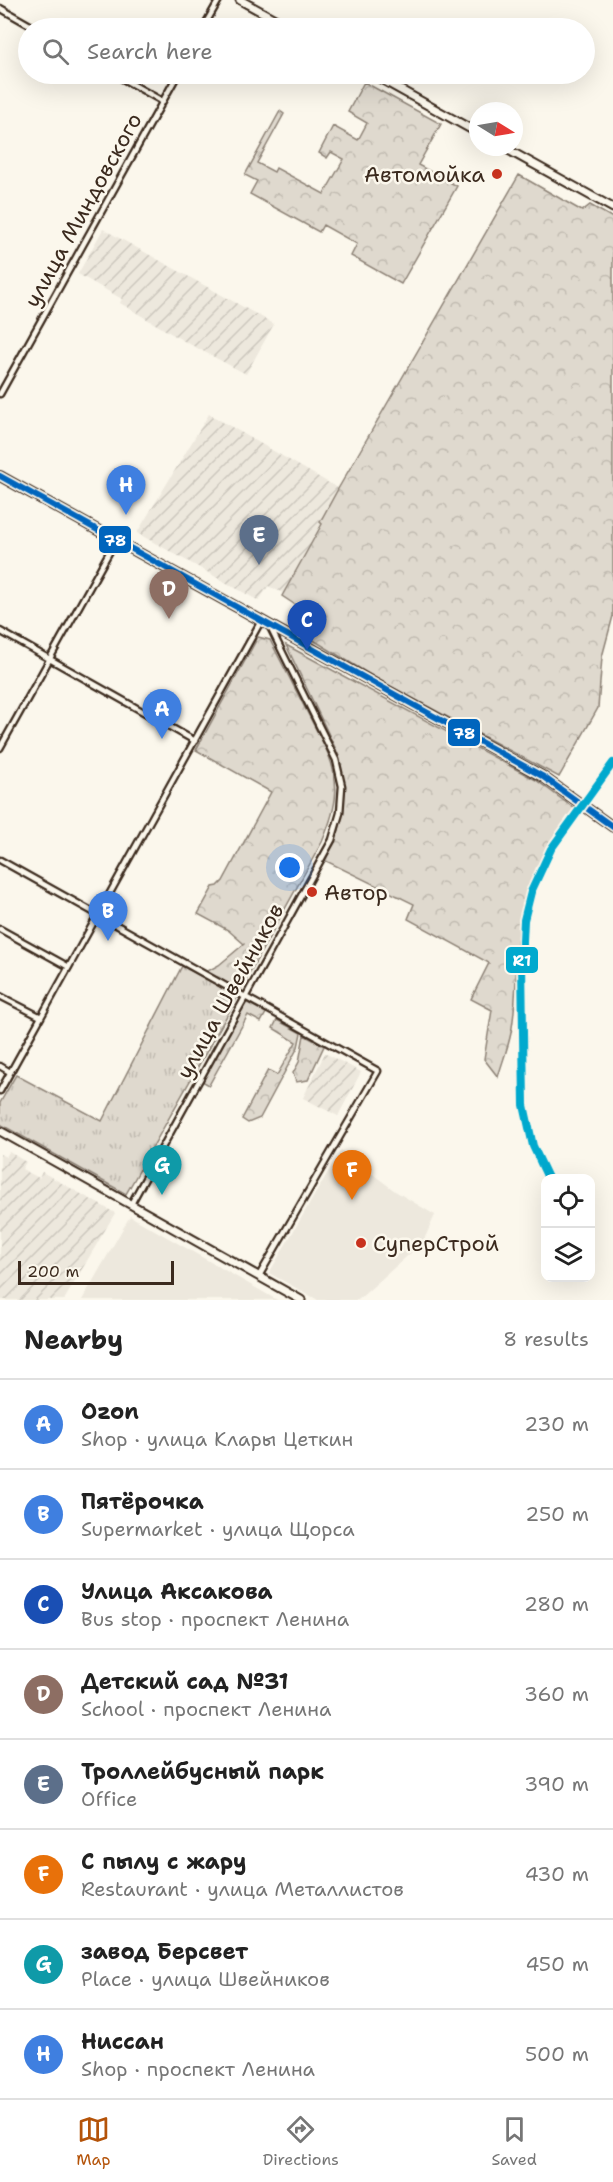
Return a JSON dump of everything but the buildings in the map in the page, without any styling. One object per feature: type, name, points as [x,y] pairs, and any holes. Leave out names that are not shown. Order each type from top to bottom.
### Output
[{"type":"main road","points":[[240,0],[273,18]]},
{"type":"main road","points":[[390,84],[469,128]]},
{"type":"main road","points":[[519,156],[613,208]]},
{"type":"main road","points":[[0,476],[542,776],[613,827]]},
{"type":"main road","points":[[0,1131],[302,1300]]},
{"type":"street","points":[[209,18],[219,0]]},
{"type":"street","points":[[0,8],[18,18]]},
{"type":"street","points":[[132,84],[162,101]]},
{"type":"street","name":"улица Миндовского","points":[[0,394],[172,84]]},
{"type":"street","points":[[0,748],[116,540]]},
{"type":"street","points":[[0,1091],[195,741],[265,623]]},
{"type":"street","name":"улица Швейников","points":[[130,1204],[332,840],[340,813],[342,786],[336,760],[265,623]]},
{"type":"street","points":[[0,631],[195,741]]},
{"type":"street","points":[[0,860],[378,1071],[259,1276]]},
{"type":"street","points":[[0,929],[69,967]]},
{"type":"street","points":[[0,996],[41,1017]]},
{"type":"street","points":[[0,1066],[10,1072]]},
{"type":"shaded area","points":[[103,229],[274,324],[246,374],[182,340],[120,303],[122,299],[78,274]]},
{"type":"shaded area","points":[[209,414],[343,491],[285,594],[268,586],[259,601],[137,533]]},
{"type":"shaded area","points":[[325,1053],[361,1072],[338,1116],[303,1098]]},
{"type":"shaded area","points":[[341,1150],[395,1191],[435,1215],[423,1242],[358,1300],[318,1300],[269,1273]]},
{"type":"shaded area","points":[[9,1152],[26,1162],[22,1169],[39,1178],[42,1172],[115,1213],[64,1300],[0,1300],[0,1154],[6,1157]]},
{"type":"shaded area","points":[[130,1216],[277,1300],[82,1300]]},
{"type":"green space","points":[[363,84],[368,84],[441,124],[418,165],[457,186],[401,284],[351,256],[357,244],[323,225],[319,232],[250,194],[257,181],[245,175],[280,111],[284,114],[257,163],[274,172],[276,168],[324,194],[344,159],[331,152],[327,158],[319,153],[333,126],[358,140],[367,123],[348,112]]},
{"type":"green space","points":[[519,175],[582,211],[590,205],[613,218],[613,616],[602,657],[598,708],[559,777],[377,679],[297,630],[300,608],[282,596],[322,524],[320,522],[338,489]]},
{"type":"green space","points":[[258,637],[270,640],[323,743],[333,769],[336,792],[332,816],[322,842],[240,990],[206,972],[219,965],[244,944],[228,930],[198,914],[213,887],[223,881],[271,792],[196,750]]},
{"type":"green space","points":[[286,645],[536,780],[575,809],[540,862],[525,896],[517,947],[514,1016],[510,1039],[498,1077],[484,1059],[492,1010],[471,999],[489,963],[408,919],[414,904],[324,860],[339,830],[344,802],[343,778],[339,756]]},
{"type":"green space","points":[[182,966],[238,996],[126,1194],[0,1124],[0,1103],[16,1075],[102,1121]]},
{"type":"green space","points":[[246,1002],[266,1013],[261,1022],[248,1015],[209,1085],[202,1081]]},
{"type":"green space","points":[[277,1020],[301,1033],[298,1047],[260,1118],[248,1123],[242,1119],[268,1070],[277,1075],[296,1042],[273,1028]]},
{"type":"green space","points":[[304,1035],[324,1046],[308,1080],[296,1082],[293,1073],[299,1062]]},
{"type":"transit line","name":"78","points":[[0,476],[542,776],[613,827]]},
{"type":"transit line","name":"R1","points":[[546,1174],[533,1146],[524,1105],[522,961],[524,920],[531,892],[551,849],[613,763]]},
{"type":"place","name":"Автомойка","points":[[497,174]]},
{"type":"place","name":"Ниссан","points":[[126,515]]},
{"type":"place","name":"Троллейбусный парк","points":[[259,565]]},
{"type":"place","name":"Детский сад №31","points":[[169,619]]},
{"type":"place","name":"Улица Аксакова","points":[[307,650]]},
{"type":"place","name":"Ozon","points":[[162,739]]},
{"type":"place","name":"Автор","points":[[312,892]]},
{"type":"place","name":"Пятёрочка","points":[[108,941]]},
{"type":"place","name":"завод Берсвет","points":[[162,1195]]},
{"type":"place","name":"С пылу с жару","points":[[352,1200]]},
{"type":"place","name":"СуперСтрой","points":[[361,1243]]}]
